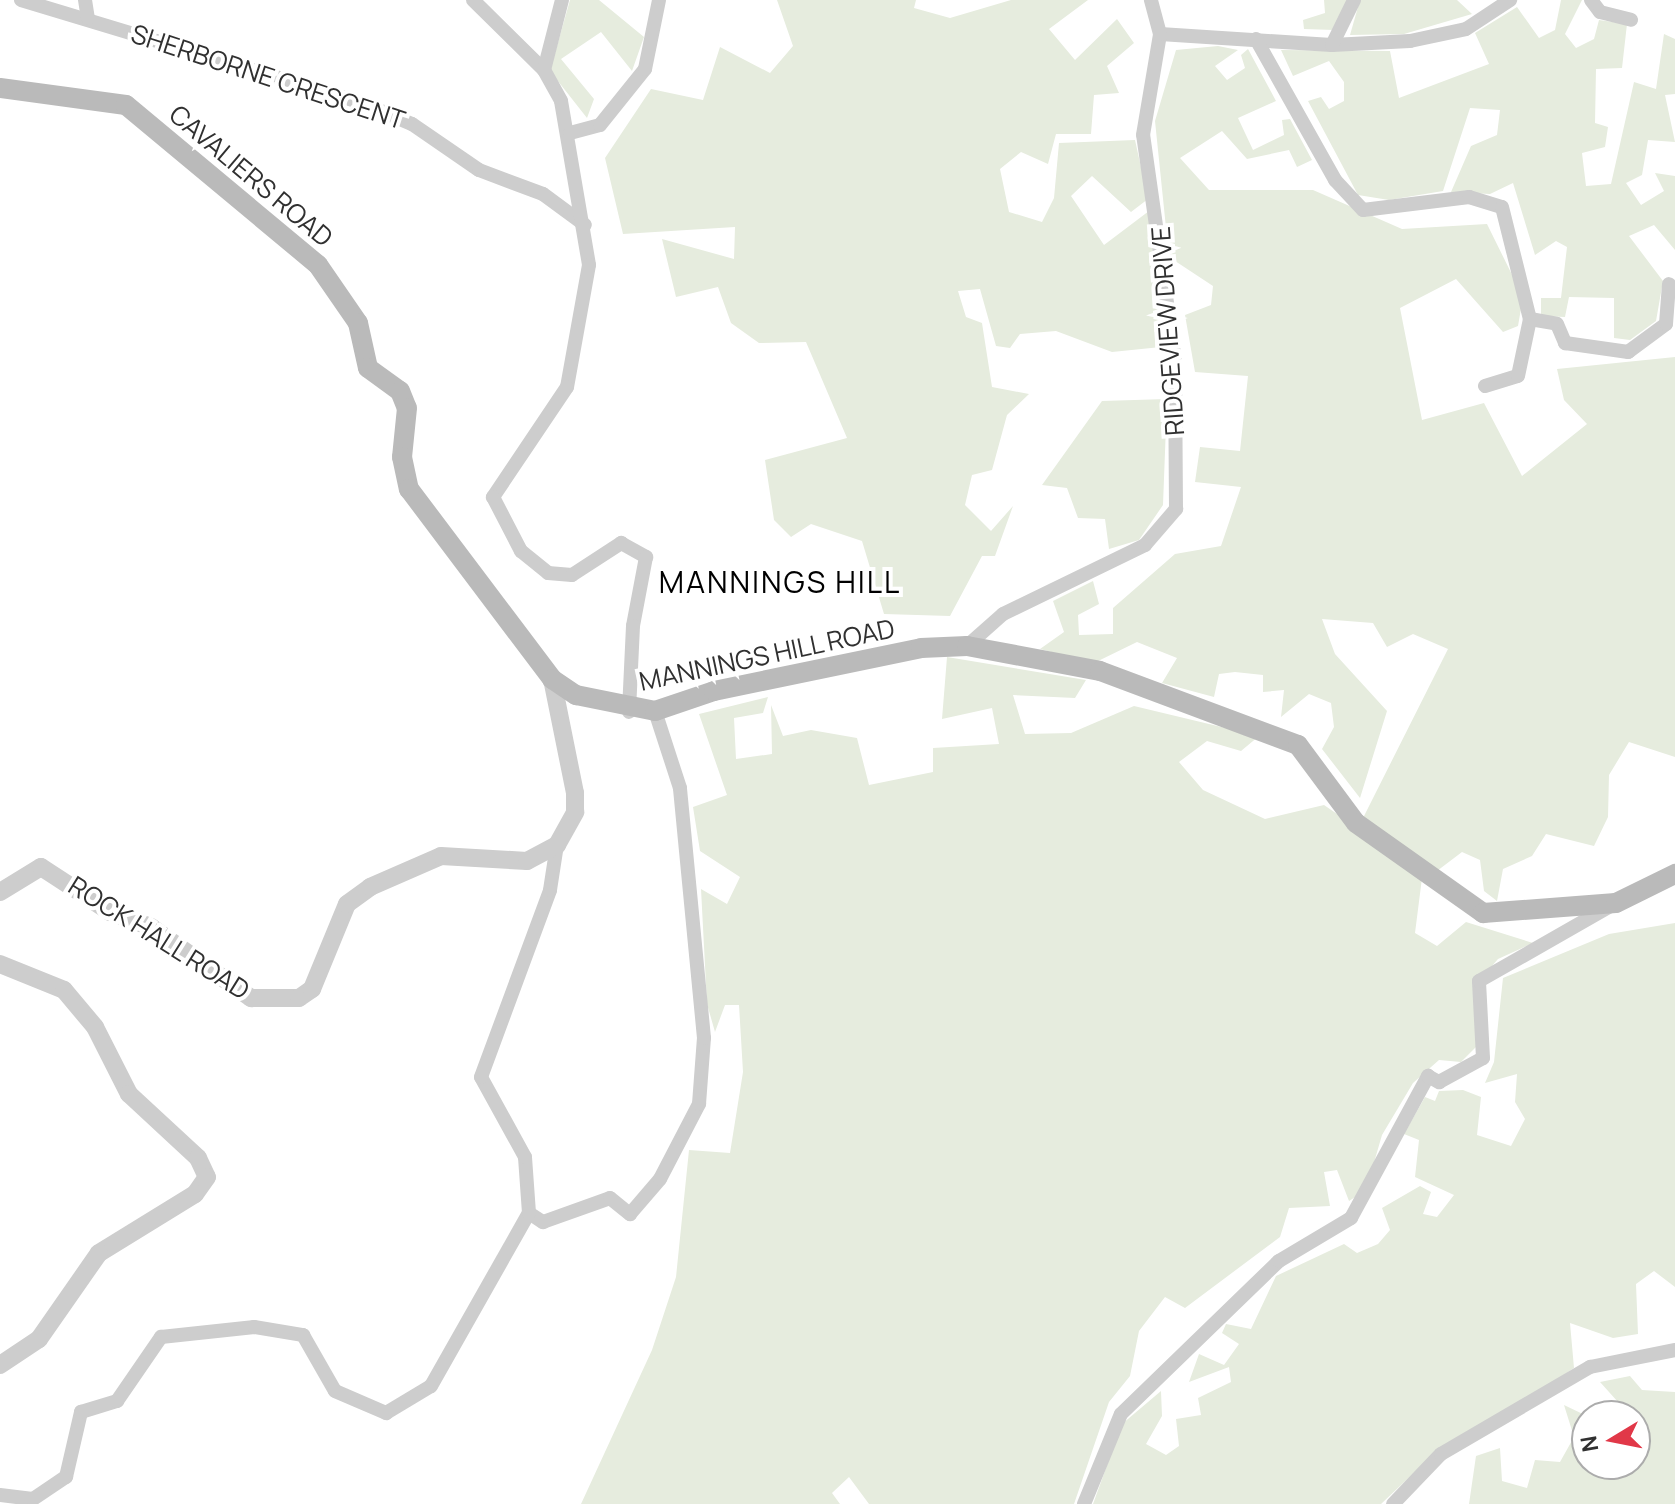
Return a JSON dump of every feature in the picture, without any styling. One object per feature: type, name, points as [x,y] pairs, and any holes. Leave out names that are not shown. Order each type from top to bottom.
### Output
[{"type":"main road","name":"CAVALIERS ROAD","points":[[0,88],[126,105],[318,265],[358,323],[368,368],[400,391],[407,408],[402,457],[409,489],[552,679]]},
{"type":"main road","name":"MANNINGS HILL ROAD","points":[[552,679],[629,712],[655,711],[714,691],[921,648],[967,646],[1100,671],[1298,745],[1356,823],[1483,913],[1616,903],[1675,874]]},
{"type":"street","name":"SHERBORNE CRESCENT","points":[[21,0],[88,18],[412,124],[479,170],[543,194],[585,225]]},
{"type":"street","points":[[85,0],[88,18]]},
{"type":"street","points":[[473,0],[544,70],[570,133],[585,225],[586,301],[567,387],[493,497],[521,551],[548,573],[572,575],[621,543],[646,557],[633,626],[629,712]]},
{"type":"street","points":[[544,70],[562,0]]},
{"type":"street","points":[[570,133],[600,125],[645,69],[659,0]]},
{"type":"street","name":"RIDGEVIEW DRIVE","points":[[967,646],[1003,614],[1145,545],[1176,509],[1175,359],[1143,135],[1160,34],[1151,0]]},
{"type":"street","points":[[1332,45],[1354,0]]},
{"type":"street","points":[[1160,34],[1332,45],[1466,29],[1510,0]]},
{"type":"street","points":[[1591,0],[1600,12],[1631,20]]},
{"type":"street","points":[[1256,39],[1335,180],[1363,210],[1469,197],[1502,207],[1530,319],[1518,376],[1485,386]]},
{"type":"street","points":[[1530,319],[1557,324],[1565,343],[1628,352],[1666,324],[1669,284]]},
{"type":"street","points":[[0,1495],[33,1499],[66,1477],[81,1412],[117,1401],[161,1337],[254,1327],[303,1335],[335,1391],[386,1413],[431,1386],[529,1213],[525,1157],[481,1077],[550,890],[557,845],[575,812],[575,793],[552,679]]},
{"type":"street","points":[[529,1213],[543,1222],[610,1198],[630,1214],[660,1179],[699,1104],[704,1038],[680,788],[655,711]]},
{"type":"street","name":"ROCK HALL ROAD","points":[[0,892],[30,868],[55,872],[90,901],[151,927],[230,985],[272,1003],[312,989],[347,904],[370,887],[441,856],[527,861],[557,845]]},
{"type":"street","points":[[1084,1504],[1121,1414],[1279,1261],[1351,1218],[1428,1076],[1439,1082],[1483,1058],[1479,981],[1616,903]]},
{"type":"street","points":[[0,964],[64,990],[95,1027],[129,1094],[198,1158],[207,1177],[195,1194],[99,1253],[39,1339],[0,1365]]},
{"type":"street","points":[[1393,1504],[1441,1454],[1590,1367],[1675,1350]]},
{"type":"shaded area","points":[[570,0],[599,0],[644,37],[632,71],[601,32],[561,59],[594,99],[587,118],[550,71]]},
{"type":"shaded area","points":[[777,0],[916,0],[914,8],[950,18],[1011,0],[1088,0],[1049,29],[1075,60],[1117,19],[1134,43],[1107,66],[1119,93],[1094,95],[1091,134],[1056,134],[1048,164],[1021,152],[1000,169],[1009,212],[1042,222],[1054,198],[1059,143],[1135,140],[1148,199],[1131,212],[1092,176],[1071,196],[1104,245],[1149,211],[1161,347],[1112,352],[1056,331],[1020,334],[1010,348],[996,346],[980,289],[958,291],[966,317],[982,323],[992,387],[1029,394],[1007,415],[992,470],[972,475],[965,505],[991,531],[1013,506],[995,556],[982,556],[950,616],[884,614],[862,541],[811,524],[791,537],[774,520],[765,460],[847,438],[806,342],[759,343],[731,323],[718,287],[676,297],[662,239],[734,259],[735,227],[623,234],[605,158],[651,89],[703,100],[720,47],[770,73],[793,46]]},
{"type":"shaded area","points":[[1324,0],[1347,0],[1334,30],[1304,29],[1303,20],[1325,13]]},
{"type":"shaded area","points":[[1360,0],[1457,0],[1472,14],[1404,34],[1350,35]]},
{"type":"shaded area","points":[[1561,0],[1582,0],[1565,34],[1576,48],[1594,39],[1599,20],[1627,24],[1622,68],[1596,69],[1595,123],[1608,127],[1605,147],[1582,153],[1586,186],[1611,184],[1634,82],[1656,89],[1664,34],[1675,39],[1675,94],[1665,95],[1675,142],[1648,140],[1642,175],[1626,183],[1641,205],[1664,191],[1655,173],[1675,176],[1675,250],[1654,225],[1629,236],[1663,281],[1656,321],[1630,340],[1614,338],[1614,298],[1569,297],[1565,317],[1541,316],[1541,298],[1561,298],[1567,247],[1556,241],[1535,255],[1513,183],[1490,194],[1451,192],[1471,146],[1497,135],[1500,110],[1470,108],[1443,191],[1389,200],[1358,195],[1308,101],[1321,97],[1329,109],[1344,101],[1344,82],[1329,61],[1293,76],[1281,50],[1390,51],[1399,98],[1489,64],[1475,33],[1517,7],[1539,38],[1555,30]]},
{"type":"shaded area","points":[[1218,46],[1238,50],[1215,66],[1227,80],[1245,68],[1241,55],[1248,49],[1276,101],[1238,118],[1253,150],[1284,135],[1282,120],[1290,119],[1312,160],[1297,167],[1289,150],[1247,159],[1222,131],[1180,158],[1209,190],[1313,190],[1402,229],[1487,224],[1523,297],[1518,326],[1503,332],[1456,279],[1400,308],[1422,420],[1484,403],[1522,476],[1587,424],[1564,400],[1557,369],[1675,357],[1675,757],[1629,742],[1609,775],[1608,817],[1594,846],[1546,834],[1532,856],[1503,869],[1497,901],[1484,891],[1480,860],[1462,852],[1433,874],[1361,822],[1448,649],[1413,634],[1387,647],[1373,623],[1322,619],[1335,654],[1387,711],[1360,798],[1322,749],[1334,727],[1331,703],[1309,694],[1281,717],[1284,690],[1263,692],[1263,675],[1219,674],[1214,697],[1162,683],[1177,658],[1137,642],[1094,663],[1040,649],[1064,632],[1053,601],[1093,581],[1099,604],[1078,615],[1079,635],[1113,634],[1113,608],[1175,554],[1221,546],[1241,487],[1195,482],[1200,447],[1240,451],[1248,376],[1195,372],[1185,315],[1211,305],[1213,286],[1169,257],[1155,121],[1176,50]]},
{"type":"shaded area","points":[[1167,399],[1163,505],[1139,540],[1109,549],[1105,519],[1078,518],[1067,488],[1042,485],[1102,401]]},
{"type":"shaded area","points":[[947,657],[1086,680],[1075,698],[1013,695],[1025,734],[1071,733],[1134,706],[1259,736],[1241,751],[1207,741],[1179,762],[1203,790],[1265,819],[1324,805],[1414,867],[1422,878],[1415,933],[1437,946],[1466,922],[1533,943],[1498,959],[1480,980],[1477,1046],[1461,1062],[1439,1060],[1413,1083],[1382,1135],[1366,1190],[1349,1201],[1337,1170],[1324,1172],[1330,1206],[1289,1208],[1280,1237],[1185,1308],[1165,1297],[1139,1331],[1130,1376],[1109,1402],[1074,1504],[869,1504],[849,1477],[832,1493],[840,1504],[581,1504],[652,1350],[676,1277],[689,1150],[730,1153],[743,1072],[739,1005],[725,1005],[715,1032],[707,1004],[701,889],[727,904],[740,877],[700,851],[693,807],[727,795],[699,714],[768,697],[763,713],[734,718],[736,759],[772,754],[771,705],[783,736],[811,730],[857,738],[869,785],[933,772],[933,748],[999,744],[992,708],[942,719]]},
{"type":"shaded area","points":[[1675,923],[1675,1287],[1654,1271],[1636,1284],[1638,1334],[1613,1338],[1570,1323],[1574,1368],[1475,1434],[1438,1450],[1381,1504],[1093,1504],[1122,1424],[1161,1391],[1162,1416],[1146,1444],[1166,1455],[1179,1446],[1176,1419],[1201,1415],[1198,1398],[1231,1382],[1229,1367],[1189,1382],[1199,1354],[1224,1365],[1239,1344],[1222,1333],[1226,1324],[1251,1329],[1276,1276],[1344,1244],[1357,1253],[1378,1244],[1390,1230],[1382,1208],[1420,1186],[1431,1192],[1423,1214],[1437,1217],[1454,1195],[1415,1177],[1419,1140],[1404,1134],[1425,1097],[1435,1101],[1439,1091],[1463,1090],[1481,1097],[1477,1135],[1511,1146],[1525,1119],[1515,1102],[1517,1074],[1485,1083],[1494,1062],[1503,978],[1609,934]]},
{"type":"shaded area","points":[[1630,1376],[1642,1390],[1675,1392],[1675,1504],[1469,1504],[1476,1456],[1500,1448],[1502,1481],[1527,1488],[1535,1460],[1560,1462],[1571,1442],[1571,1480],[1651,1480],[1651,1400],[1616,1400],[1600,1382]]},
{"type":"shaded area","points":[[1564,1405],[1571,1408],[1571,1427]]},
{"type":"district","name":"MANNINGS HILL","points":[[780,582]]}]
